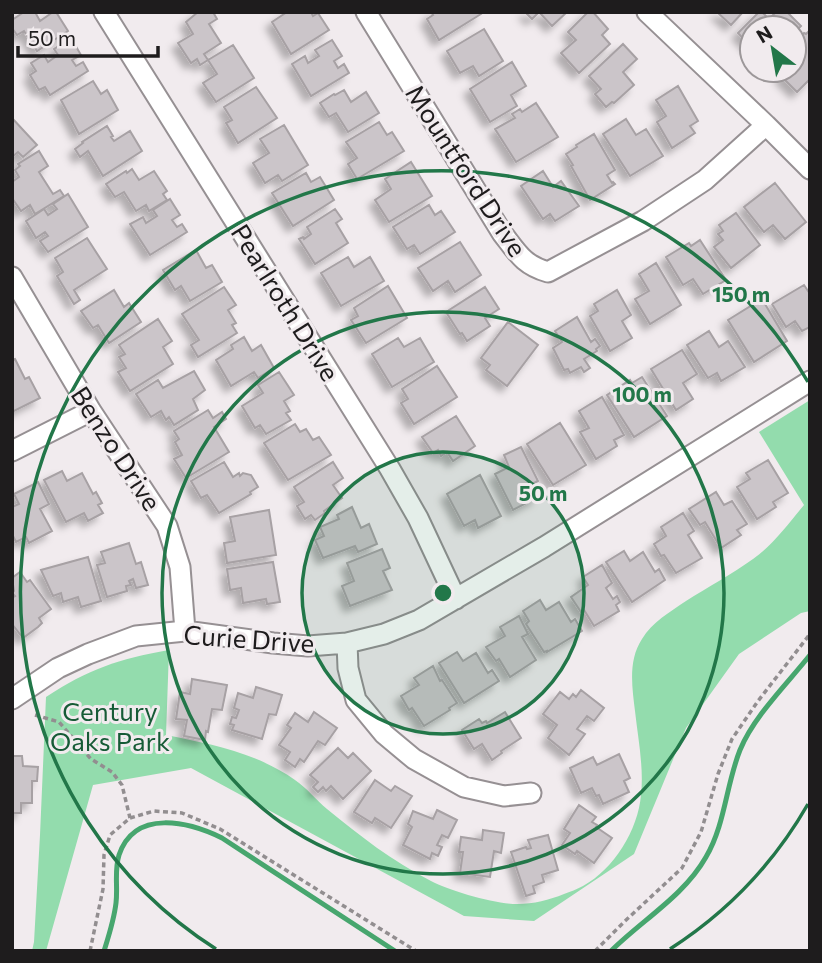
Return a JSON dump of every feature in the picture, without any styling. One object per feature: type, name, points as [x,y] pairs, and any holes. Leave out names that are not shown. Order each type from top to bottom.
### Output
[{"type":"street","name":"Pearlroth Drive","points":[[104,12],[390,469],[418,518],[456,599]]},
{"type":"street","name":"Mountford Drive","points":[[366,12],[502,233],[526,262],[537,269],[548,272],[643,221],[705,180],[766,125]]},
{"type":"street","points":[[647,12],[810,169]]},
{"type":"street","name":"Benzo Drive","points":[[12,277],[92,411],[167,526],[180,567],[184,631]]},
{"type":"street","name":"Curie Drive","points":[[12,699],[58,668],[136,636],[184,631],[308,646],[347,643],[384,634],[419,620],[544,547],[810,381]]},
{"type":"street","points":[[12,451],[92,411]]},
{"type":"street","points":[[347,643],[348,668],[356,700],[384,734],[414,758],[464,787],[504,796],[531,793]]},
{"type":"path","points":[[595,951],[682,868],[701,832],[718,774],[732,739],[810,634]]},
{"type":"path","points":[[35,715],[59,722],[91,759],[112,772],[122,785],[130,818]]},
{"type":"path","points":[[90,951],[103,889],[104,855],[110,835],[130,818],[154,811],[182,813],[220,829],[416,951]]},
{"type":"green space","name":"Century Oaks Park","points":[[810,400],[810,611],[801,613],[739,654],[686,728],[634,854],[534,921],[464,916],[191,768],[93,785],[46,951],[32,951],[46,697],[104,666],[169,650],[166,735],[249,756],[280,771],[299,783],[377,848],[431,881],[473,896],[517,904],[553,898],[594,879],[614,859],[630,835],[639,808],[642,774],[632,674],[638,647],[646,633],[662,618],[761,553],[804,505],[759,432]]},
{"type":"building","points":[[24,12],[35,12],[40,21],[56,12],[68,31],[37,51],[24,31],[17,35],[12,28],[12,20]]},
{"type":"building","points":[[198,12],[213,12],[217,19],[209,24],[221,43],[204,54],[208,60],[200,65],[197,59],[191,63],[178,43],[193,34],[186,22]]},
{"type":"building","points":[[287,12],[311,12],[313,16],[318,13],[329,30],[291,54],[272,22]]},
{"type":"building","points":[[431,12],[481,14],[439,40],[427,19],[433,15]]},
{"type":"building","points":[[525,12],[539,12],[532,19]]},
{"type":"building","points":[[539,12],[567,12],[552,26]]},
{"type":"building","points":[[588,12],[593,12],[608,29],[602,35],[610,44],[579,73],[561,53],[576,40],[568,32]]},
{"type":"building","points":[[717,12],[743,12],[738,14],[731,25]]},
{"type":"building","points":[[484,29],[503,61],[479,76],[473,66],[460,73],[447,51]]},
{"type":"building","points":[[810,30],[808,81],[808,32]]},
{"type":"building","points":[[71,38],[81,55],[72,60],[76,66],[83,62],[88,71],[50,95],[45,87],[39,90],[30,75],[36,71],[31,63],[44,55],[48,62],[58,55],[54,49]]},
{"type":"building","points":[[332,40],[342,56],[334,61],[338,68],[344,64],[349,73],[311,96],[292,64],[305,56],[308,63],[319,56],[315,50]]},
{"type":"building","points":[[623,44],[637,59],[623,72],[634,85],[606,107],[595,94],[601,89],[589,76]]},
{"type":"building","points":[[233,45],[254,78],[216,102],[203,83],[217,74],[208,60]]},
{"type":"building","points":[[512,62],[526,86],[511,95],[517,106],[490,122],[470,89]]},
{"type":"building","points":[[93,81],[101,94],[107,90],[118,110],[79,134],[61,100]]},
{"type":"building","points":[[789,84],[805,84],[797,92]]},
{"type":"building","points":[[678,86],[698,121],[690,126],[695,133],[672,148],[657,122],[666,116],[656,100]]},
{"type":"building","points":[[256,87],[277,118],[238,143],[226,123],[232,120],[224,107]]},
{"type":"building","points":[[344,90],[351,102],[366,92],[379,113],[348,132],[336,113],[329,117],[320,103]]},
{"type":"building","points":[[536,103],[558,137],[516,162],[495,129],[515,118],[512,114],[520,109],[522,112]]},
{"type":"building","points":[[12,118],[37,145],[23,157],[18,152],[12,157]]},
{"type":"building","points":[[626,119],[636,135],[646,129],[663,156],[630,176],[603,134]]},
{"type":"building","points":[[379,122],[387,135],[392,132],[404,151],[357,179],[348,164],[357,158],[346,142]]},
{"type":"building","points":[[284,125],[308,165],[282,181],[278,175],[265,183],[253,163],[269,153],[260,139]]},
{"type":"building","points":[[107,126],[114,141],[130,131],[142,151],[103,176],[88,151],[80,157],[75,149]]},
{"type":"building","points":[[594,134],[615,170],[607,175],[615,184],[590,200],[566,154]]},
{"type":"building","points":[[39,151],[48,166],[39,172],[53,194],[60,190],[64,196],[35,214],[30,205],[21,211],[12,198],[12,182],[19,177],[15,170],[20,166],[18,164]]},
{"type":"building","points":[[411,162],[432,196],[389,222],[375,200],[391,189],[385,179]]},
{"type":"building","points":[[132,169],[139,180],[154,171],[167,191],[163,194],[167,200],[149,211],[146,205],[136,211],[124,192],[115,197],[106,184]]},
{"type":"building","points":[[543,171],[553,187],[561,181],[579,206],[555,221],[550,214],[543,219],[521,186]]},
{"type":"building","points":[[306,173],[311,182],[320,177],[334,200],[293,226],[272,193]]},
{"type":"building","points":[[775,183],[806,222],[785,239],[773,225],[764,232],[744,207]]},
{"type":"building","points":[[68,194],[88,227],[48,252],[40,241],[48,236],[45,232],[36,238],[26,221],[44,209],[48,215],[57,209],[53,204]]},
{"type":"building","points":[[170,199],[180,215],[172,220],[177,227],[182,224],[187,232],[150,255],[130,224],[143,217],[146,223],[157,216],[153,210]]},
{"type":"building","points":[[429,205],[435,215],[441,211],[455,232],[420,254],[414,245],[407,249],[393,227]]},
{"type":"building","points":[[335,209],[342,219],[336,223],[348,243],[315,264],[299,239],[311,234],[307,227]]},
{"type":"building","points":[[736,213],[760,245],[731,268],[714,247],[723,240],[718,234],[723,231],[719,225]]},
{"type":"building","points":[[87,238],[107,269],[74,290],[80,300],[74,304],[57,276],[63,272],[55,258]]},
{"type":"building","points":[[700,240],[726,280],[703,294],[693,279],[683,285],[666,257],[689,243],[691,246]]},
{"type":"building","points":[[460,242],[481,275],[455,292],[448,281],[433,291],[418,268]]},
{"type":"building","points":[[196,250],[206,268],[212,265],[222,282],[190,301],[181,286],[175,290],[163,270]]},
{"type":"building","points":[[348,257],[354,267],[370,257],[384,281],[341,306],[321,273]]},
{"type":"building","points":[[656,263],[681,305],[650,324],[635,299],[649,291],[639,274]]},
{"type":"building","points":[[804,285],[810,294],[810,327],[802,331],[795,321],[786,327],[772,304]]},
{"type":"building","points":[[388,286],[407,318],[366,343],[351,320],[358,316],[354,308]]},
{"type":"building","points":[[224,287],[236,305],[228,310],[236,323],[232,325],[237,333],[198,357],[191,345],[199,340],[182,314]]},
{"type":"building","points":[[485,287],[499,309],[485,318],[490,326],[467,341],[446,312]]},
{"type":"building","points":[[114,290],[124,307],[129,303],[141,322],[109,343],[98,325],[93,328],[81,311]]},
{"type":"building","points":[[617,290],[631,315],[622,321],[632,338],[610,351],[590,316],[598,311],[594,304]]},
{"type":"building","points":[[762,299],[787,341],[754,362],[728,320]]},
{"type":"building","points":[[577,317],[591,342],[595,339],[600,346],[584,359],[590,368],[584,372],[581,367],[570,373],[568,369],[564,370],[553,348],[562,342],[555,331]]},
{"type":"building","points":[[158,319],[172,341],[163,347],[173,364],[130,391],[118,372],[126,368],[119,357],[125,354],[119,345]]},
{"type":"building","points":[[508,322],[538,345],[507,386],[486,370],[490,365],[481,358]]},
{"type":"building","points":[[709,331],[719,347],[728,341],[745,367],[721,381],[717,373],[708,378],[687,345]]},
{"type":"building","points":[[244,337],[252,351],[261,345],[274,368],[258,378],[254,372],[231,386],[216,360],[233,349],[231,345]]},
{"type":"building","points":[[398,338],[404,347],[420,338],[434,362],[392,387],[372,354]]},
{"type":"building","points":[[682,350],[697,374],[683,383],[693,399],[676,410],[651,369]]},
{"type":"building","points":[[15,359],[25,379],[29,377],[40,398],[12,412],[12,360]]},
{"type":"building","points":[[437,366],[457,397],[414,424],[401,403],[408,399],[402,389]]},
{"type":"building","points":[[194,371],[205,390],[193,399],[198,410],[174,425],[169,417],[166,420],[161,411],[151,417],[136,394],[158,380],[163,388]]},
{"type":"building","points":[[279,372],[294,395],[284,401],[290,411],[286,413],[291,420],[266,434],[260,425],[255,428],[242,406],[263,393],[258,385]]},
{"type":"building","points":[[642,377],[667,416],[634,437],[607,395],[630,380],[632,383]]},
{"type":"building","points":[[602,397],[624,435],[614,440],[617,446],[596,459],[580,432],[589,428],[579,411]]},
{"type":"building","points":[[208,410],[213,418],[222,412],[226,419],[214,427],[229,452],[186,478],[174,459],[182,455],[175,442],[179,439],[174,431]]},
{"type":"building","points":[[456,416],[475,446],[453,461],[447,452],[441,456],[438,450],[433,453],[422,437]]},
{"type":"building","points":[[560,423],[586,465],[553,485],[527,444]]},
{"type":"building","points":[[295,424],[300,432],[306,429],[313,440],[319,437],[331,455],[288,480],[264,443]]},
{"type":"building","points":[[521,447],[538,481],[530,485],[538,497],[513,510],[495,474],[509,467],[504,455]]},
{"type":"building","points":[[768,460],[788,493],[773,502],[776,507],[757,519],[737,487],[750,479],[746,473]]},
{"type":"building","points":[[224,462],[233,477],[239,473],[240,476],[243,473],[251,475],[258,487],[219,513],[207,495],[201,498],[191,481]]},
{"type":"building","points":[[333,462],[343,478],[333,485],[342,498],[315,520],[311,515],[305,519],[297,506],[304,502],[294,487]]},
{"type":"building","points":[[62,471],[67,481],[82,473],[93,494],[96,492],[102,503],[98,505],[103,513],[88,521],[84,513],[66,522],[44,480]]},
{"type":"building","points":[[480,475],[501,516],[478,528],[475,520],[464,526],[447,494]]},
{"type":"building","points":[[38,482],[49,504],[40,509],[52,531],[29,543],[26,537],[16,542],[12,534],[12,507],[19,504],[14,494]]},
{"type":"building","points":[[716,492],[724,505],[732,501],[747,524],[737,530],[741,535],[721,548],[705,522],[700,525],[689,509]]},
{"type":"building","points":[[352,507],[361,528],[369,524],[377,544],[358,552],[355,546],[323,558],[315,540],[324,536],[320,527],[339,519],[337,515]]},
{"type":"building","points":[[269,510],[276,555],[227,563],[224,543],[235,541],[230,517]]},
{"type":"building","points":[[683,513],[694,531],[688,535],[702,558],[676,573],[654,544],[666,536],[661,527]]},
{"type":"building","points":[[129,543],[136,564],[141,562],[148,585],[136,588],[133,579],[129,581],[131,585],[126,586],[127,591],[107,597],[97,565],[105,563],[101,552]]},
{"type":"building","points":[[382,549],[390,568],[383,571],[392,590],[350,606],[342,586],[354,581],[347,563]]},
{"type":"building","points":[[624,551],[630,561],[643,552],[655,572],[659,569],[665,580],[632,602],[606,562]]},
{"type":"building","points":[[88,557],[101,601],[81,607],[78,597],[63,602],[61,593],[53,596],[41,570]]},
{"type":"building","points":[[273,562],[280,602],[267,604],[266,599],[243,603],[241,588],[230,590],[227,569]]},
{"type":"building","points":[[602,565],[612,583],[606,588],[613,599],[617,596],[620,602],[616,605],[619,611],[594,626],[584,610],[581,612],[571,597],[588,585],[583,577]]},
{"type":"building","points":[[20,572],[27,582],[30,580],[51,609],[39,618],[42,623],[23,638],[12,624],[12,598],[15,596],[12,593],[12,578]]},
{"type":"building","points":[[540,600],[546,610],[559,602],[571,622],[575,619],[582,631],[547,652],[544,652],[526,624],[529,621],[523,611]]},
{"type":"building","points":[[519,616],[528,634],[522,637],[536,660],[510,677],[499,659],[496,661],[486,647],[505,636],[500,627]]},
{"type":"building","points":[[457,652],[463,661],[476,653],[488,673],[492,670],[499,681],[464,703],[439,663]]},
{"type":"building","points":[[433,666],[440,681],[442,680],[457,703],[424,726],[412,708],[409,710],[401,696],[419,685],[414,678]]},
{"type":"building","points":[[192,679],[227,685],[222,710],[212,709],[205,740],[184,736],[187,720],[176,719],[180,692],[190,694]]},
{"type":"building","points":[[256,687],[282,695],[276,715],[269,714],[262,739],[232,730],[234,725],[230,724],[232,717],[236,718],[239,710],[234,708],[238,693],[253,698]]},
{"type":"building","points":[[581,690],[604,708],[594,721],[587,716],[577,729],[585,734],[569,755],[548,738],[557,725],[543,714],[560,692],[569,699],[573,694],[576,697]]},
{"type":"building","points":[[314,712],[337,728],[325,745],[318,741],[304,762],[300,759],[295,767],[285,760],[290,752],[279,745],[291,728],[287,725],[295,713],[308,722]]},
{"type":"building","points":[[505,712],[521,738],[492,760],[482,744],[474,749],[462,730],[479,719],[482,723],[487,723]]},
{"type":"building","points":[[338,748],[348,758],[353,753],[371,771],[343,799],[331,786],[326,791],[323,787],[318,792],[313,787],[318,782],[310,775]]},
{"type":"building","points":[[619,754],[630,778],[624,781],[629,792],[603,804],[592,788],[581,793],[570,768],[593,757],[597,765]]},
{"type":"building","points":[[12,756],[22,756],[23,766],[38,767],[37,781],[32,781],[32,803],[21,803],[21,813],[12,813]]},
{"type":"building","points":[[375,780],[391,791],[395,786],[412,796],[391,828],[375,818],[372,823],[354,812]]},
{"type":"building","points":[[579,805],[596,817],[592,822],[596,827],[612,838],[594,863],[577,851],[575,854],[562,845],[570,833],[564,829]]},
{"type":"building","points":[[437,810],[457,820],[448,838],[442,835],[437,845],[442,847],[438,856],[432,853],[430,859],[403,845],[412,827],[408,824],[413,811],[433,819]]},
{"type":"building","points":[[483,830],[504,833],[501,853],[494,851],[490,877],[460,873],[463,852],[459,852],[461,837],[482,840]]},
{"type":"building","points":[[548,835],[558,870],[542,875],[544,882],[533,886],[535,893],[526,896],[511,852],[531,848],[528,840]]},
{"type":"waterway","points":[[611,951],[674,896],[697,871],[717,832],[735,763],[746,737],[762,713],[810,655]]},
{"type":"waterway","points":[[104,951],[115,909],[119,855],[127,840],[137,830],[164,823],[194,827],[222,838],[395,951]]}]
